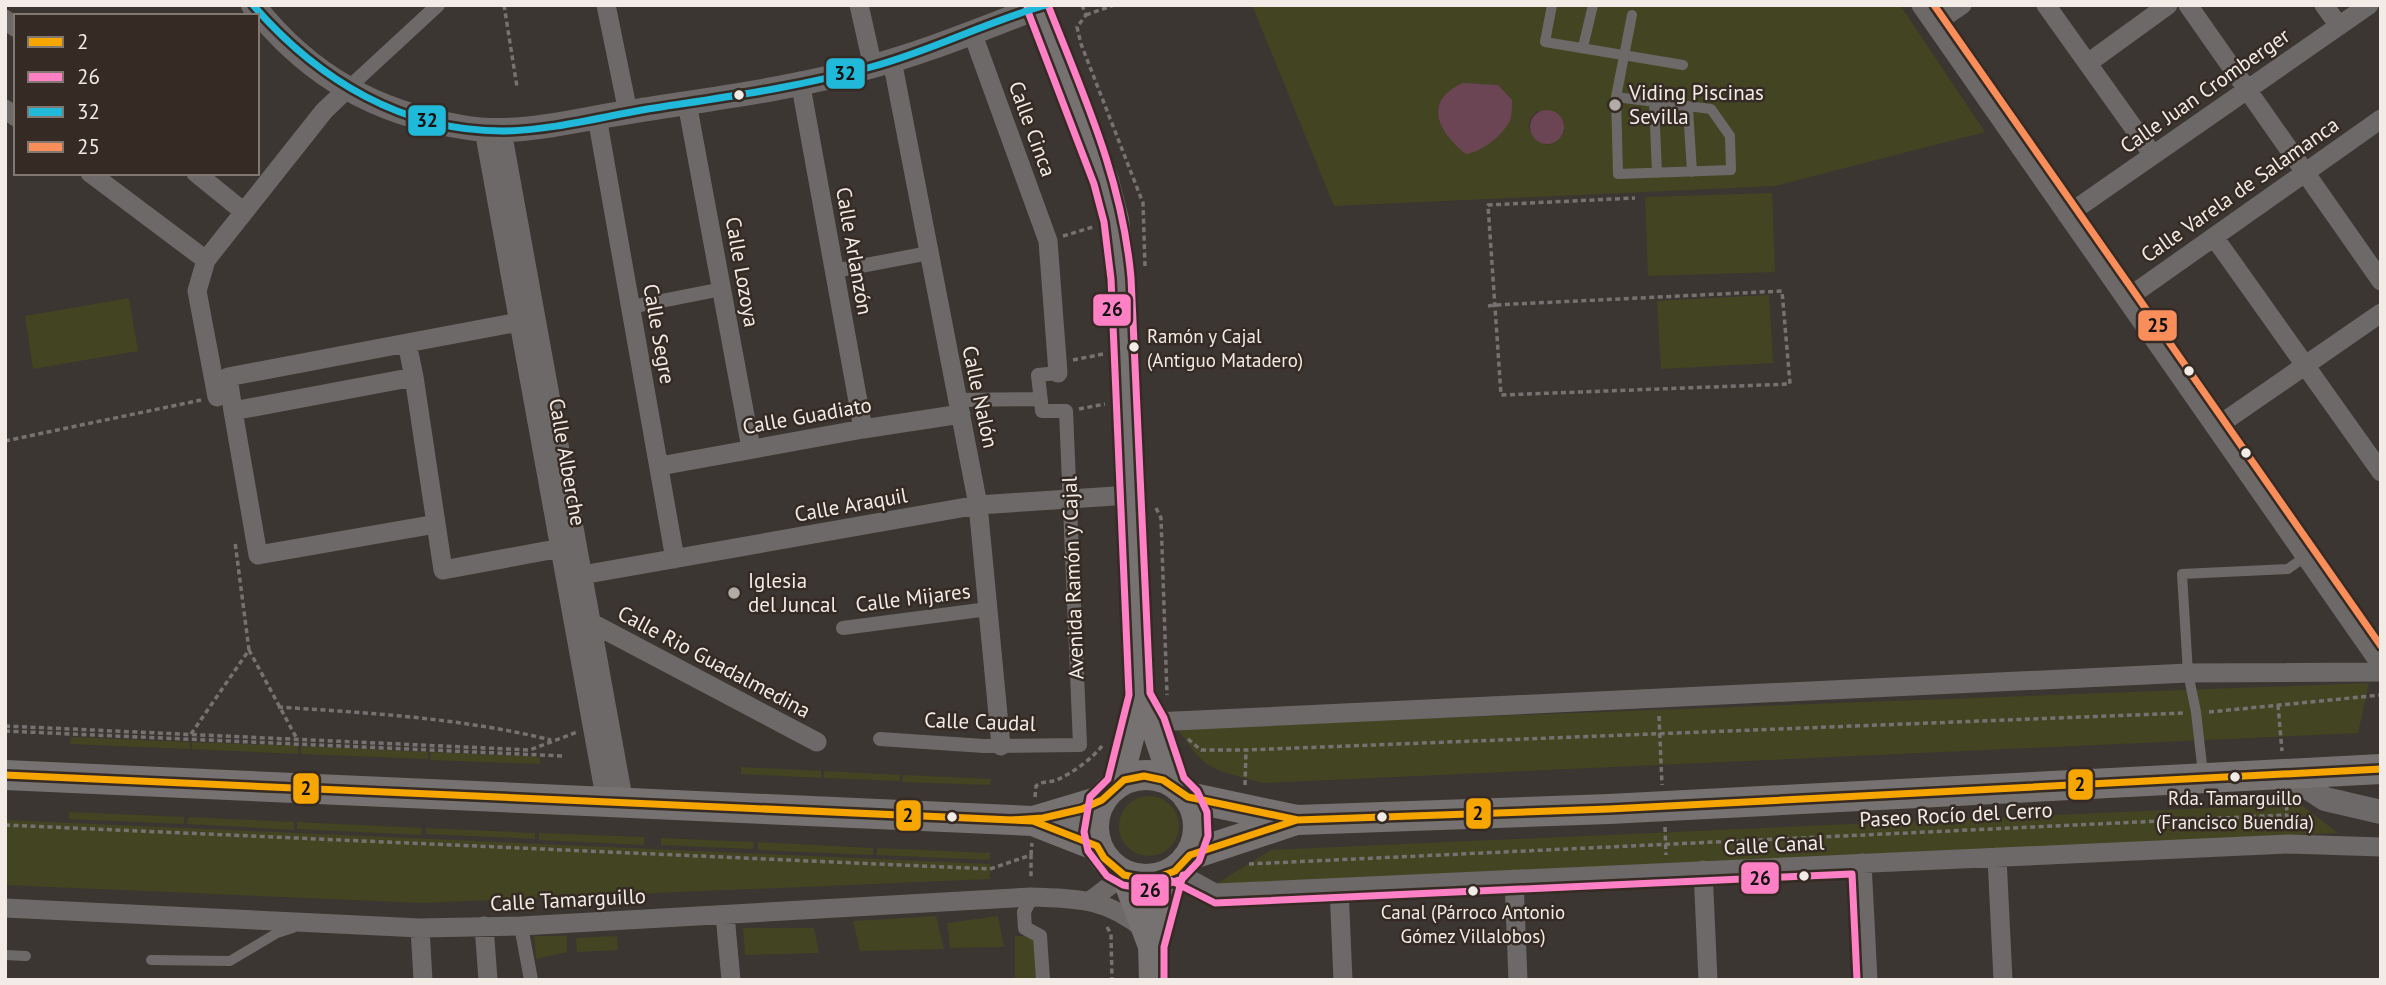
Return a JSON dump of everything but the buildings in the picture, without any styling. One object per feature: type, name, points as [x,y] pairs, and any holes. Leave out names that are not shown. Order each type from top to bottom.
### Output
[{"type":"main road","points":[[1036,6],[1104,181],[1114,220],[1121,278],[1130,495],[1147,709],[1181,790],[1197,816],[1197,836],[1179,866],[1150,939]]},
{"type":"main road","points":[[1147,709],[1108,793],[1094,831],[1097,846],[1104,858],[1125,875],[1150,880],[1297,820]]},
{"type":"main road","points":[[1033,821],[1108,793],[1135,776],[1156,776],[1181,790],[1297,820],[2381,769]]},
{"type":"main road","points":[[5,775],[1033,821],[1097,846]]},
{"type":"main road","points":[[1125,875],[1150,939],[1154,980]]},
{"type":"street","points":[[253,5],[273,30],[346,90],[407,115],[493,130],[688,103],[882,63],[972,32],[1036,6]]},
{"type":"street","points":[[217,397],[197,291],[206,260],[324,111],[438,5]]},
{"type":"street","points":[[606,5],[628,112]]},
{"type":"street","name":"Calle Nalón","points":[[859,5],[882,63],[929,253],[978,505],[1001,746]]},
{"type":"street","points":[[1921,5],[2381,665]]},
{"type":"street","points":[[1934,24],[1962,5]]},
{"type":"street","points":[[2046,5],[2153,155]]},
{"type":"street","points":[[2088,63],[2168,5]]},
{"type":"street","points":[[2188,5],[2381,281]]},
{"type":"street","points":[[2324,5],[2339,26]]},
{"type":"street","name":"Calle Juan Cromberger","points":[[2067,215],[2369,5]]},
{"type":"street","name":"Calle Cinca","points":[[972,32],[1048,241]]},
{"type":"street","name":"Calle Arlanzón","points":[[800,81],[863,429]]},
{"type":"street","name":"Calle Lozoya","points":[[688,103],[751,448]]},
{"type":"street","name":"Calle Segre","points":[[597,117],[675,559]]},
{"type":"street","name":"Calle Varela de Salamanca","points":[[2126,299],[2381,119]]},
{"type":"street","name":"Calle Alberche","points":[[493,130],[519,322],[568,547],[582,575],[615,802]]},
{"type":"street","name":"Calle Alberche","points":[[493,130],[568,547],[592,726],[615,802]]},
{"type":"street","points":[[93,175],[206,260]]},
{"type":"street","points":[[198,175],[244,212]]},
{"type":"street","points":[[2214,237],[2377,460]]},
{"type":"street","points":[[1048,241],[1058,368],[1038,374],[1042,411],[1066,411]]},
{"type":"street","points":[[834,271],[929,253]]},
{"type":"street","points":[[631,307],[722,289]]},
{"type":"street","points":[[2216,427],[2381,313]]},
{"type":"street","points":[[436,524],[258,555],[228,377],[519,322]]},
{"type":"street","points":[[407,343],[443,570],[568,547]]},
{"type":"street","points":[[233,411],[414,377]]},
{"type":"street","points":[[959,407],[1041,400]]},
{"type":"street","name":"Calle Guadiato","points":[[660,466],[863,429],[959,407]]},
{"type":"street","name":"Avenida Ramón y Cajal","points":[[1066,411],[1080,745]]},
{"type":"street","name":"Calle Araquil","points":[[582,575],[978,505],[1130,495]]},
{"type":"street","name":"Calle Mijares","points":[[843,628],[988,609]]},
{"type":"street","name":"Calle Rio Guadalmedina","points":[[590,622],[817,742]]},
{"type":"street","points":[[1147,709],[1658,700],[2188,673],[2381,672]]},
{"type":"street","name":"Calle Caudal","points":[[880,739],[1001,746],[1080,745]]},
{"type":"street","points":[[2284,772],[2325,799],[2381,812]]},
{"type":"street","name":"Calle Canal","points":[[1179,866],[1215,893],[2289,844],[2381,847]]},
{"type":"street","points":[[1997,857],[2003,980]]},
{"type":"street","points":[[1863,863],[1868,980]]},
{"type":"street","points":[[1703,870],[1708,980]]},
{"type":"street","points":[[1091,900],[1125,875]]},
{"type":"street","points":[[1514,879],[1518,980]]},
{"type":"street","points":[[1339,888],[1343,980]]},
{"type":"street","points":[[1031,897],[1024,912],[1025,928],[1040,936],[1042,980]]},
{"type":"street","name":"Calle Tamarguillo","points":[[5,908],[420,928],[521,926],[1031,897],[1091,900],[1122,911],[1150,939]]},
{"type":"street","points":[[725,915],[731,980]]},
{"type":"street","points":[[484,926],[488,980]]},
{"type":"street","points":[[521,926],[531,980]]},
{"type":"street","points":[[420,928],[423,980]]},
{"type":"lane","points":[[1552,5],[1545,42],[1683,65]]},
{"type":"lane","points":[[1583,47],[1593,5]]},
{"type":"lane","points":[[1616,97],[1711,109],[1730,136],[1731,170],[1618,174],[1616,97],[1622,55],[1632,15]]},
{"type":"lane","points":[[1654,103],[1657,173]]},
{"type":"lane","points":[[1688,108],[1692,172]]},
{"type":"lane","points":[[2203,778],[2196,712],[2188,673],[2182,574],[2288,569],[2306,556]]},
{"type":"lane","points":[[151,960],[230,961],[277,933],[309,923]]},
{"type":"lane","points":[[5,955],[26,956]]},
{"type":"path","points":[[504,5],[517,87]]},
{"type":"path","points":[[1086,15],[1114,5]]},
{"type":"path","points":[[1488,306],[1495,305],[1782,291],[1790,384],[1501,395],[1495,305],[1489,205],[1635,198]]},
{"type":"path","points":[[1048,241],[1114,220]]},
{"type":"path","points":[[1058,368],[1123,349]]},
{"type":"path","points":[[5,440],[217,397]]},
{"type":"path","points":[[1066,411],[1126,401]]},
{"type":"path","points":[[234,530],[249,650],[297,739]]},
{"type":"path","points":[[191,734],[249,650]]},
{"type":"path","points":[[2203,712],[2381,695]]},
{"type":"path","points":[[1658,700],[1667,872]]},
{"type":"path","points":[[278,707],[398,715],[517,732],[553,740]]},
{"type":"path","points":[[1184,736],[1201,750],[1246,750],[2189,713]]},
{"type":"path","points":[[5,729],[191,734],[530,750],[592,726]]},
{"type":"path","points":[[5,729],[564,755]]},
{"type":"path","name":"Paseo Rocío del Cerro","points":[[1249,864],[2287,815]]},
{"type":"path","points":[[5,825],[990,869]]},
{"type":"green space","name":"Viding Piscinas Sevilla","points":[[1252,5],[1900,5],[1985,132],[1775,186],[1334,206]],"holes":[[[1505,92],[1512,101],[1511,118],[1466,154],[1448,136]],[[1537,111],[1565,131],[1548,145],[1537,140],[1530,131],[1532,116]]]},
{"type":"green space","points":[[1772,193],[1775,272],[1648,276],[1645,197]]},
{"type":"green space","points":[[1769,295],[1773,363],[1661,369],[1657,301]]},
{"type":"green space","points":[[129,298],[138,351],[33,369],[25,316]]},
{"type":"green space","points":[[2369,683],[2358,733],[1263,783],[1212,767],[1196,754],[1177,728]]},
{"type":"green space","points":[[71,737],[190,742],[190,749],[70,744]]},
{"type":"green space","points":[[192,742],[298,746],[298,754],[192,749]]},
{"type":"green space","points":[[301,746],[428,752],[428,759],[301,754]]},
{"type":"green space","points":[[431,752],[540,757],[540,764],[430,760]]},
{"type":"green space","points":[[741,767],[821,771],[821,778],[741,774]]},
{"type":"green space","points":[[824,771],[900,775],[900,781],[824,778]]},
{"type":"green space","points":[[903,775],[991,779],[990,785],[902,782]]},
{"type":"green space","points":[[1149,796],[1170,805],[1179,826],[1170,847],[1149,856],[1128,847],[1119,826],[1128,805]]},
{"type":"green space","points":[[2300,804],[2338,833],[1216,884],[1271,850]]},
{"type":"green space","points":[[69,812],[184,817],[184,824],[69,819]]},
{"type":"green space","points":[[188,817],[294,822],[294,830],[187,824]]},
{"type":"green space","points":[[5,820],[990,864],[990,879],[422,903],[5,885]]},
{"type":"green space","points":[[297,822],[422,828],[421,835],[297,829]]},
{"type":"green space","points":[[426,828],[535,833],[535,839],[426,834]]},
{"type":"green space","points":[[539,833],[644,837],[644,845],[539,840]]},
{"type":"green space","points":[[661,838],[754,842],[753,849],[661,845]]},
{"type":"green space","points":[[758,842],[873,848],[873,855],[758,850]]},
{"type":"green space","points":[[877,848],[990,853],[990,860],[877,855]]},
{"type":"green space","points":[[936,916],[944,949],[860,951],[853,921]]},
{"type":"green space","points":[[998,916],[1004,947],[950,948],[947,923]]},
{"type":"green space","points":[[743,928],[814,928],[819,953],[745,955]]},
{"type":"green space","points":[[534,936],[567,936],[567,952],[536,959]]},
{"type":"green space","points":[[617,936],[618,950],[577,952],[576,938]]},
{"type":"green space","points":[[1015,936],[1036,936],[1040,978],[1015,978]]},
{"type":"shaded area","points":[[1463,83],[1498,85],[1512,100],[1511,118],[1504,130],[1486,146],[1466,154],[1448,136],[1439,117],[1442,99],[1450,90]]},
{"type":"shaded area","points":[[1547,110],[1559,115],[1564,127],[1559,139],[1547,144],[1535,139],[1530,127],[1535,115]]},
{"type":"transit line","name":"32","points":[[253,5],[278,32],[306,56],[365,96],[432,122],[468,129],[505,131],[557,126],[814,81],[915,53],[1046,5]]},
{"type":"transit line","name":"26","points":[[1027,9],[1094,184],[1104,222],[1111,279],[1129,695],[1108,779],[1090,797],[1084,832],[1088,851],[1107,876],[1123,885],[1150,890],[1182,879],[1199,861],[1208,836],[1207,812],[1197,791],[1184,778],[1164,718],[1150,693],[1131,278],[1126,241],[1100,138],[1048,5]]},
{"type":"transit line","name":"25","points":[[1934,5],[2381,646]]},
{"type":"transit line","name":"2","points":[[5,775],[1033,821],[1097,846],[1104,858],[1124,875],[1150,880],[1175,871],[1190,855],[1297,820],[1609,809],[2381,769]]},
{"type":"transit line","name":"2","points":[[1010,820],[1043,818],[1082,809],[1102,800],[1124,780],[1144,776],[1163,780],[1188,797],[1298,820]]},
{"type":"transit line","name":"26","points":[[1170,880],[1215,903],[1852,874],[1857,980]]},
{"type":"transit line","name":"26","points":[[1164,980],[1164,947],[1183,875]]},
{"type":"place","name":"Viding Piscinas Sevilla","points":[[1615,105]]},
{"type":"place","name":"Ramón y Cajal (Antiguo Matadero)","points":[[1134,347]]},
{"type":"place","name":"Iglesia del Juncal","points":[[734,593]]},
{"type":"place","name":"Rda. Tamarguillo (Francisco Buendía)","points":[[2235,777]]},
{"type":"place","name":"Canal (Párroco Antonio Gómez Villalobos)","points":[[1473,891]]}]
